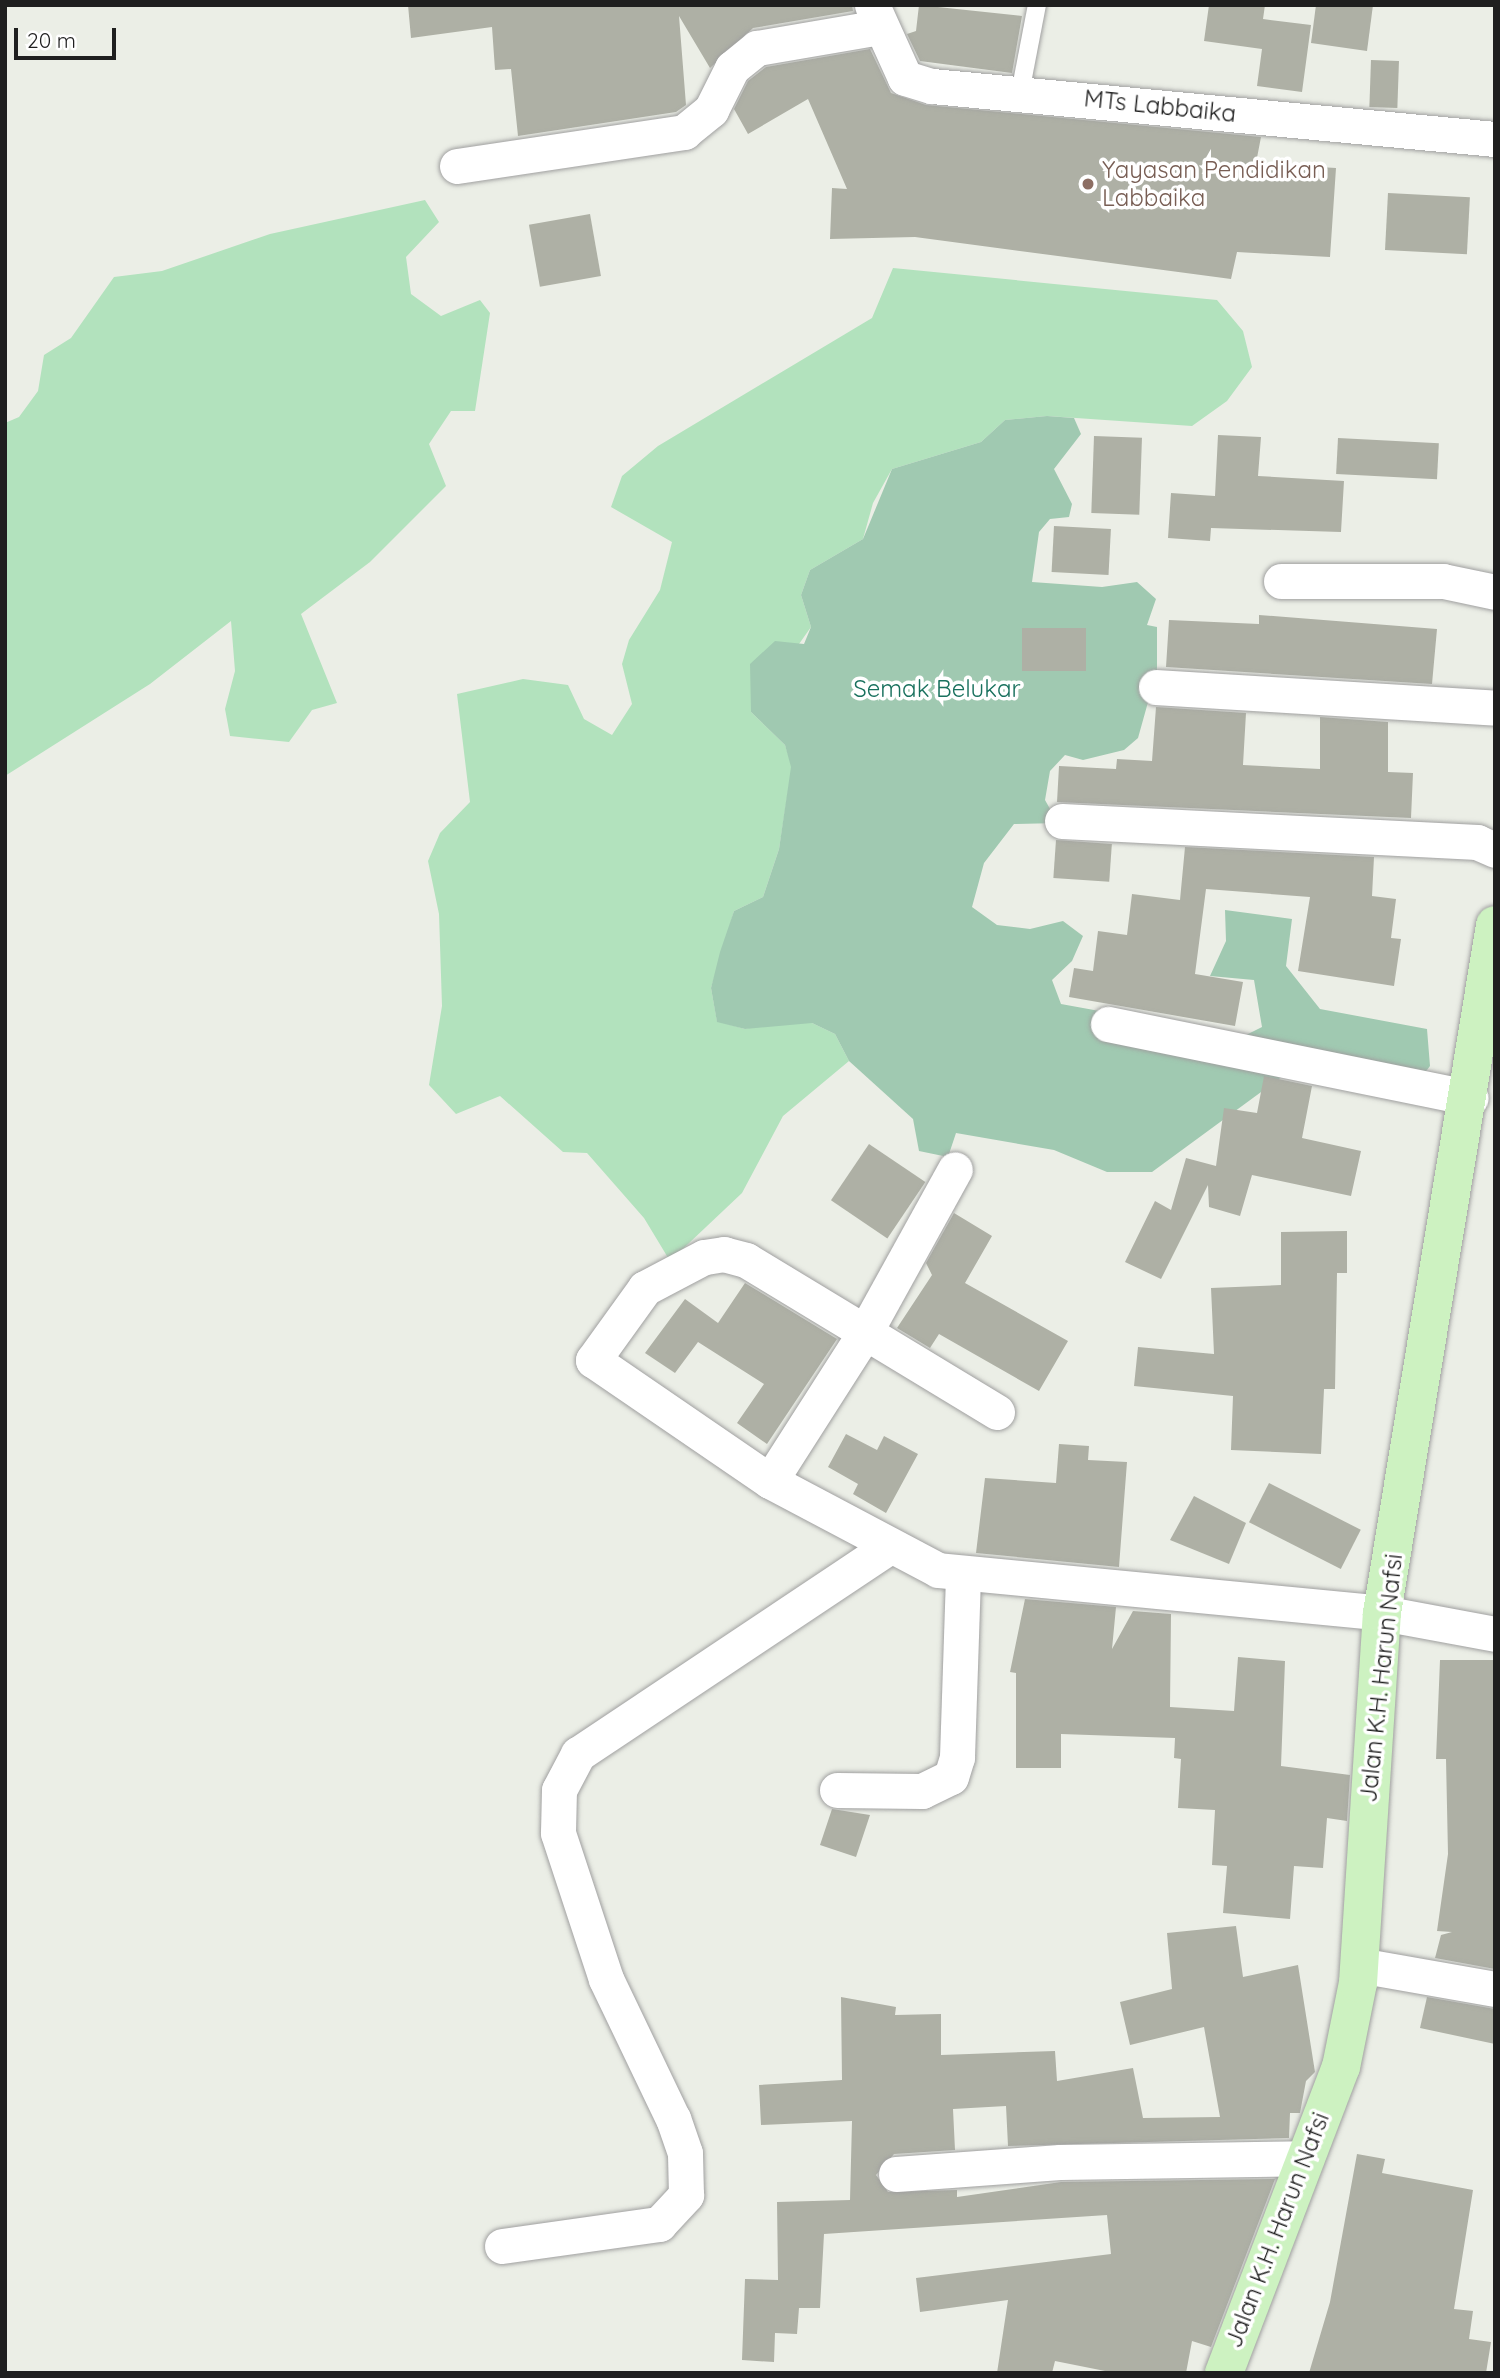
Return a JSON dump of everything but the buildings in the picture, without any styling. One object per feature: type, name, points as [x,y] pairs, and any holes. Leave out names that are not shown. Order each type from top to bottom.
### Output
[{"type":"main road","name":"Jalan K.H. Harun Nafsi","points":[[1224,2373],[1340,2067],[1358,1974],[1382,1613],[1479,1098],[1495,925]]},
{"type":"street","name":"MTs Labbaika","points":[[876,16],[905,78],[1020,93],[1495,139]]},
{"type":"street","points":[[457,166],[684,132],[711,110],[732,68],[757,48],[876,16]]},
{"type":"street","points":[[1281,581],[1443,581],[1495,592]]},
{"type":"street","points":[[1156,687],[1495,708]]},
{"type":"street","points":[[1062,821],[1477,842],[1495,850]]},
{"type":"street","points":[[1108,1024],[1479,1098]]},
{"type":"street","points":[[770,1481],[864,1334],[954,1168]]},
{"type":"street","points":[[997,1412],[864,1334],[746,1259],[724,1254],[704,1256],[645,1288],[594,1351],[595,1366],[770,1481],[888,1547],[963,1576],[1382,1613],[1495,1634]]},
{"type":"street","points":[[502,2246],[660,2224],[687,2195],[685,2153],[673,2119],[606,1979],[558,1833],[559,1790],[578,1754],[888,1547]]},
{"type":"street","points":[[837,1790],[922,1791],[951,1777],[957,1757],[963,1576]]},
{"type":"street","points":[[1358,1974],[1495,1989]]},
{"type":"street","points":[[896,2174],[1060,2162],[1304,2158]]},
{"type":"lane","points":[[1020,93],[1037,5]]},
{"type":"green space","points":[[425,200],[439,222],[406,257],[411,294],[441,316],[480,300],[490,313],[475,411],[451,411],[429,444],[446,486],[370,562],[301,614],[337,703],[312,710],[289,742],[230,736],[225,709],[235,671],[231,621],[150,684],[5,776],[5,423],[19,417],[38,391],[44,355],[71,338],[114,277],[162,271],[270,234]]},
{"type":"green space","points":[[893,268],[1217,300],[1243,331],[1252,367],[1227,401],[1192,426],[1047,416],[1005,420],[981,442],[892,469],[873,503],[863,539],[810,570],[801,595],[811,627],[751,712],[785,745],[792,766],[779,849],[763,897],[734,911],[711,988],[717,1021],[745,1029],[779,1021],[812,1023],[835,1034],[849,1061],[783,1116],[742,1193],[670,1261],[644,1218],[587,1153],[563,1152],[500,1096],[456,1114],[429,1085],[442,1006],[439,914],[428,861],[440,833],[470,802],[457,694],[523,679],[568,685],[584,719],[612,735],[632,704],[622,664],[629,640],[660,590],[672,542],[611,507],[622,476],[658,446],[872,318]]},
{"type":"green space","name":"Semak Belukar","points":[[1047,416],[1074,418],[1081,434],[1054,469],[1072,504],[1069,517],[1050,519],[1039,532],[1032,582],[1102,587],[1137,582],[1156,599],[1147,625],[1157,627],[1157,670],[1138,738],[1124,750],[1083,760],[1065,755],[1050,771],[1045,800],[1054,816],[1102,822],[1014,824],[984,863],[972,907],[997,925],[1030,929],[1063,921],[1083,936],[1072,961],[1052,980],[1061,1004],[1242,1037],[1262,1027],[1254,980],[1210,976],[1226,941],[1225,910],[1292,919],[1286,966],[1320,1009],[1427,1029],[1430,1066],[1414,1087],[1283,1076],[1152,1172],[1107,1172],[1054,1150],[956,1133],[948,1157],[919,1151],[913,1119],[849,1061],[835,1034],[812,1023],[745,1029],[717,1022],[711,988],[720,952],[734,911],[763,897],[779,849],[791,767],[785,745],[751,712],[750,664],[775,641],[804,644],[811,627],[801,595],[810,570],[863,539],[892,469],[981,442],[1005,420]]},
{"type":"place","name":"Yayasan Pendidikan Labbaika","points":[[1088,184]]}]
